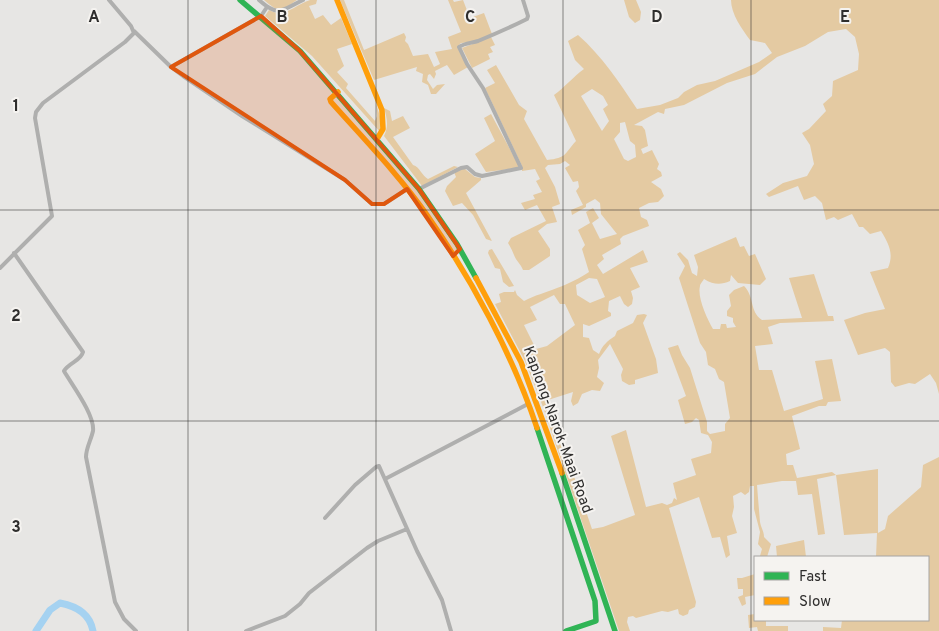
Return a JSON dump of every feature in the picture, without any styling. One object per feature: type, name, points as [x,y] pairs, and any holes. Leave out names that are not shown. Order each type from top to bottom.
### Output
[{"type":"main road","name":"Kaplong-Narok-Maai Road","points":[[240,0],[300,51],[338,92],[419,189],[460,250],[521,362],[548,433],[615,631]]},
{"type":"main road","points":[[337,0],[382,110],[385,126],[377,139]]},
{"type":"main road","points":[[338,92],[330,99],[332,103],[388,165],[432,222],[478,297],[517,375],[547,456],[595,601],[596,621],[566,631]]},
{"type":"street","points":[[109,0],[134,31],[171,67],[242,116],[345,180],[372,204],[384,204],[407,189]]},
{"type":"street","points":[[259,0],[276,12],[283,12],[303,0]]},
{"type":"street","points":[[419,189],[460,168],[467,167],[475,174],[482,176],[521,168],[483,88],[467,64],[460,46],[486,38],[527,19],[523,0]]},
{"type":"street","points":[[171,67],[261,16],[267,7]]},
{"type":"street","points":[[0,268],[48,221],[52,213],[36,118],[38,108],[53,94],[132,37],[134,31]]},
{"type":"street","points":[[453,256],[460,250]]},
{"type":"street","points":[[14,254],[83,352],[80,358],[65,368],[64,371],[79,393],[92,425],[86,458],[103,539],[111,590],[119,612],[136,631]]},
{"type":"street","points":[[490,322],[498,319]]},
{"type":"street","points":[[385,479],[528,404]]},
{"type":"street","points":[[325,518],[355,485],[376,466],[379,466],[442,600],[451,631]]},
{"type":"street","points":[[246,631],[285,616],[300,604],[309,593],[367,548],[407,528]]},
{"type":"highlighted area","points":[[261,16],[300,51],[419,189],[460,249],[453,256],[407,189],[384,204],[372,204],[345,180],[171,67]]},
{"type":"shaded area","points":[[264,0],[297,0],[284,9],[277,9]]},
{"type":"shaded area","points":[[310,0],[317,0],[316,4],[309,6],[315,19],[323,15],[331,25],[341,18],[352,44],[337,49],[344,66],[337,72],[348,84],[346,88],[375,121],[377,116],[376,103],[381,120],[380,132],[312,56],[265,16],[269,10],[280,13],[285,12]]},
{"type":"shaded area","points":[[340,0],[344,0],[364,50],[404,33],[405,41],[413,56],[428,54],[434,67],[440,64],[435,52],[452,49],[448,37],[461,32],[448,0],[453,0],[454,2],[463,0],[470,18],[484,13],[492,34],[459,45],[468,67],[454,75],[447,65],[435,71],[434,79],[430,74],[428,75],[427,80],[433,89],[437,85],[445,84],[436,94],[431,94],[428,85],[422,82],[423,74],[416,71],[417,67],[374,80]]},
{"type":"shaded area","points":[[624,0],[636,0],[641,12],[640,20],[635,23],[629,17]]},
{"type":"shaded area","points":[[731,0],[939,0],[939,394],[936,383],[930,374],[915,384],[909,383],[895,387],[891,382],[890,352],[885,348],[858,355],[844,320],[885,309],[870,272],[888,268],[890,263],[890,249],[881,231],[870,234],[863,227],[859,227],[852,214],[838,220],[834,217],[826,220],[822,203],[815,196],[804,200],[798,186],[769,197],[766,194],[783,183],[807,176],[814,164],[810,145],[802,133],[809,129],[826,111],[823,104],[832,96],[833,81],[858,70],[859,54],[855,37],[846,29],[828,32],[805,46],[777,57],[755,74],[727,83],[684,105],[665,109],[664,114],[658,112],[634,125],[642,126],[645,130],[648,146],[641,149],[643,154],[652,150],[659,164],[657,169],[661,172],[662,176],[651,182],[661,189],[664,196],[658,202],[649,203],[639,208],[641,217],[647,220],[649,226],[623,236],[620,239],[621,244],[602,255],[604,259],[597,265],[603,274],[643,250],[648,262],[630,268],[640,287],[631,291],[632,304],[628,307],[620,296],[609,301],[608,311],[611,313],[611,316],[589,326],[583,324],[583,337],[589,338],[593,350],[599,354],[605,344],[615,336],[617,331],[633,323],[637,315],[647,315],[643,323],[656,359],[658,373],[635,380],[635,384],[629,385],[622,381],[623,369],[610,344],[598,360],[597,377],[604,383],[600,391],[592,390],[582,394],[578,403],[573,406],[571,401],[573,392],[548,400],[592,529],[603,527],[635,515],[611,436],[626,430],[646,507],[662,503],[667,505],[672,503],[674,498],[677,500],[673,483],[696,475],[691,459],[711,453],[712,442],[708,435],[701,433],[699,420],[696,418],[692,422],[685,424],[678,400],[686,396],[668,348],[678,345],[690,368],[707,422],[707,431],[710,434],[725,431],[725,424],[730,418],[724,382],[719,379],[715,369],[708,365],[706,352],[700,343],[679,278],[685,266],[677,254],[680,252],[688,260],[692,273],[697,276],[698,267],[694,255],[736,237],[740,247],[744,246],[749,256],[755,254],[766,279],[760,285],[738,283],[731,275],[730,281],[720,284],[704,279],[699,291],[705,314],[713,329],[720,329],[721,324],[726,324],[727,328],[736,327],[733,318],[727,316],[727,311],[731,306],[729,295],[734,290],[744,286],[750,295],[755,312],[762,320],[802,318],[789,278],[814,274],[828,316],[833,316],[834,321],[780,323],[768,327],[773,344],[755,346],[759,370],[772,370],[784,411],[823,399],[815,361],[832,359],[841,401],[828,402],[826,406],[819,406],[792,416],[800,449],[786,454],[787,465],[793,465],[797,478],[832,472],[836,475],[817,479],[825,534],[818,535],[812,494],[798,495],[796,481],[757,485],[760,524],[764,537],[771,544],[767,556],[760,556],[762,549],[758,544],[760,532],[754,509],[754,486],[750,486],[749,492],[745,495],[741,492],[733,496],[734,507],[732,516],[737,533],[727,536],[730,555],[726,558],[720,537],[712,538],[699,497],[669,508],[696,602],[695,607],[683,616],[679,614],[678,609],[636,618],[633,616],[628,617],[627,622],[630,631],[619,631],[543,407],[525,361],[495,304],[501,302],[499,294],[504,292],[514,292],[515,290],[517,295],[524,301],[565,285],[589,272],[582,249],[585,245],[578,230],[590,223],[586,212],[593,208],[599,218],[592,223],[600,239],[617,234],[601,214],[600,203],[595,199],[572,215],[571,210],[583,205],[576,191],[579,187],[578,181],[573,182],[565,168],[570,165],[565,161],[560,164],[548,165],[545,168],[555,187],[560,204],[552,207],[557,222],[547,224],[538,231],[550,249],[550,256],[529,270],[523,270],[508,243],[511,238],[546,221],[537,205],[525,210],[521,203],[535,199],[533,195],[542,192],[536,181],[540,179],[535,169],[522,171],[522,166],[485,88],[495,83],[487,70],[496,65],[519,105],[527,111],[524,119],[547,160],[558,158],[562,157],[576,141],[554,95],[584,69],[575,60],[568,41],[578,35],[587,43],[610,70],[637,109],[660,105],[678,98],[684,92],[697,85],[715,81],[759,62],[772,53],[765,43],[750,40],[733,11]],"holes":[[[592,89],[603,96],[608,105],[603,109],[609,121],[602,131],[581,96]],[[625,122],[630,141],[635,145],[636,157],[628,161],[624,159],[614,139],[620,132],[620,123]],[[589,278],[597,279],[605,297],[590,303],[577,295],[576,285]],[[554,295],[560,304],[565,304],[575,325],[547,346],[536,349],[524,325],[537,320],[530,307]]]},
{"type":"shaded area","points":[[491,37],[495,45],[490,47],[493,52],[488,54],[490,59],[472,68],[462,48]]},
{"type":"shaded area","points":[[384,108],[390,111],[392,121],[403,116],[410,128],[393,137],[413,165],[426,178],[428,179],[454,166],[458,167],[422,186],[384,136],[387,122]]},
{"type":"shaded area","points":[[491,114],[519,166],[517,168],[486,172],[475,154],[495,141],[484,118]]},
{"type":"shaded area","points":[[465,169],[475,177],[481,178],[466,193],[492,241],[486,239],[473,215],[462,203],[453,206],[445,191],[447,186],[456,177],[454,172]]},
{"type":"shaded area","points":[[492,249],[514,286],[509,287],[503,282],[500,269],[495,268],[488,253]]},
{"type":"shaded area","points":[[939,457],[939,631],[823,631],[823,627],[841,628],[842,621],[929,621],[929,556],[876,556],[877,533],[844,535],[836,475],[878,469],[878,533],[885,529],[888,516],[921,487],[923,465]]},
{"type":"shaded area","points":[[804,540],[806,556],[777,556],[776,546]]},
{"type":"shaded area","points":[[754,574],[754,595],[745,597],[746,604],[742,606],[738,597],[743,595],[743,589],[738,589],[737,578]]},
{"type":"shaded area","points":[[754,614],[754,621],[766,621],[766,626],[788,626],[788,631],[758,631],[757,627],[749,628],[748,615]]},
{"type":"waterway","points":[[36,631],[50,610],[60,603],[71,606],[85,615],[93,631]]},
{"type":"traffic: fast","points":[[240,0],[300,51],[419,189],[457,244],[476,278]]},
{"type":"traffic: fast","points":[[537,428],[595,601],[596,621],[566,631]]},
{"type":"traffic: fast","points":[[562,473],[615,631]]},
{"type":"traffic: slow","points":[[337,0],[382,110],[383,129],[377,139]]},
{"type":"traffic: slow","points":[[338,92],[330,99],[331,102],[405,186],[427,215],[475,291],[516,373],[537,428]]},
{"type":"traffic: slow","points":[[476,278],[521,362],[562,473]]}]
